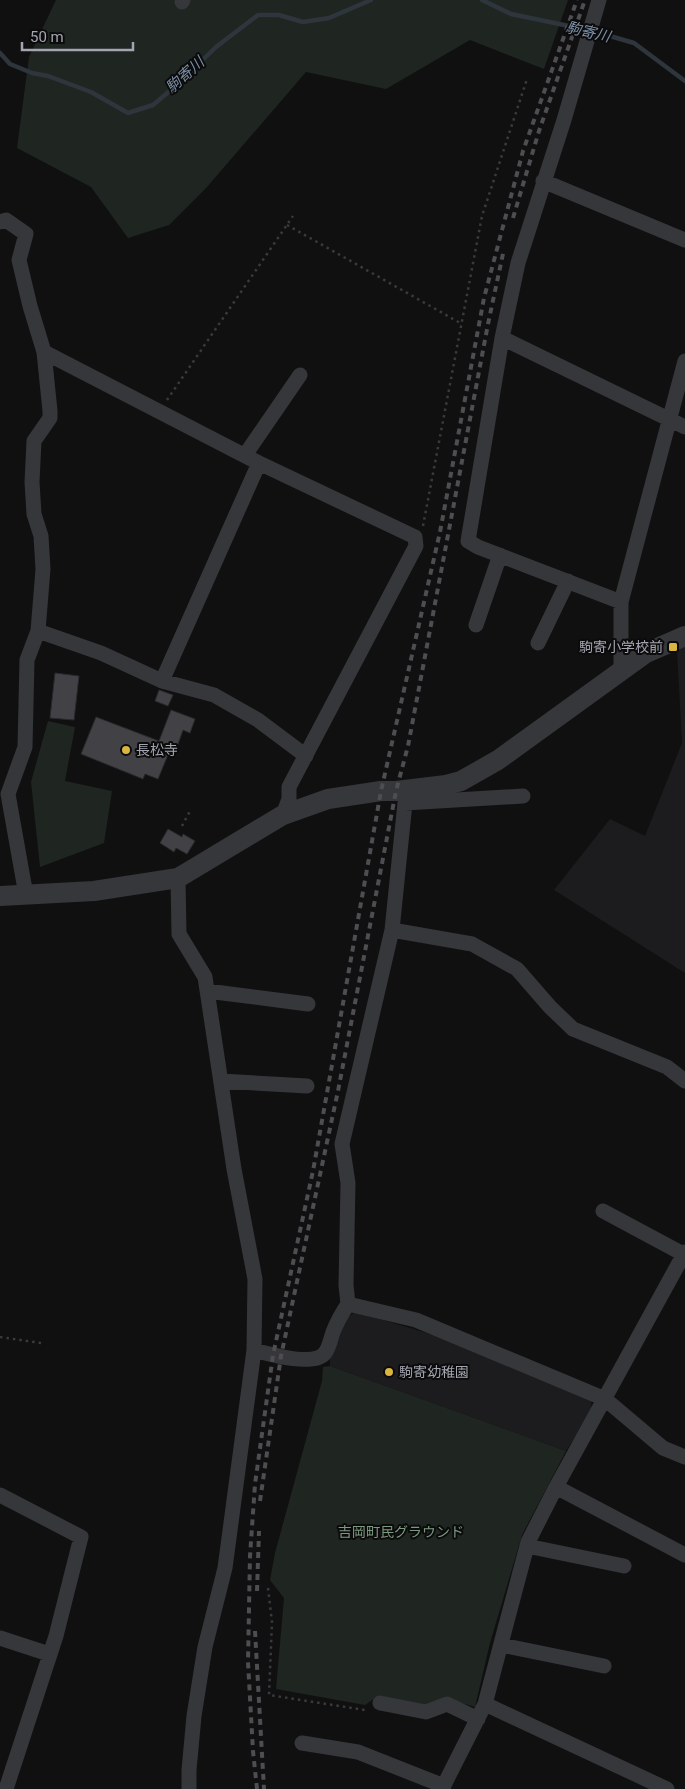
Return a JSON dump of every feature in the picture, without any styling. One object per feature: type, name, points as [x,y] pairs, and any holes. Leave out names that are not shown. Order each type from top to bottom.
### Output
[{"type":"street","points":[[599,0],[564,120],[518,263],[502,338],[468,541],[621,602]]},
{"type":"street","points":[[543,181],[685,240]]},
{"type":"street","points":[[0,222],[6,220],[26,234],[19,260],[44,352],[50,418],[34,441],[32,482],[34,514],[41,536],[43,569],[38,631],[27,660],[24,747],[8,794],[26,895]]},
{"type":"street","points":[[502,338],[685,427]]},
{"type":"street","points":[[44,352],[259,463],[414,537],[416,546],[289,787],[288,799],[283,815]]},
{"type":"street","points":[[621,670],[621,602],[685,361]]},
{"type":"street","points":[[245,455],[300,375]]},
{"type":"street","points":[[162,681],[259,463]]},
{"type":"street","points":[[476,625],[500,555]]},
{"type":"street","points":[[538,644],[568,581]]},
{"type":"street","points":[[38,631],[100,653],[162,681],[214,695],[258,720],[306,756]]},
{"type":"street","points":[[461,791],[498,760],[621,670],[646,653],[685,636]]},
{"type":"street","points":[[0,896],[94,891],[178,878],[283,815],[328,799],[381,791],[446,785],[461,791]]},
{"type":"street","points":[[254,1350],[302,1360],[320,1358],[325,1353],[340,1315],[348,1304],[346,1284],[348,1183],[342,1144],[392,930],[405,803],[461,791],[522,796]]},
{"type":"street","points":[[178,878],[179,934],[205,976],[234,1169],[255,1279],[254,1350],[225,1568],[205,1646],[194,1716],[189,1789]]},
{"type":"street","points":[[392,930],[472,944],[517,969],[550,1007],[573,1029],[667,1067],[685,1081]]},
{"type":"street","points":[[208,991],[308,1004]]},
{"type":"street","points":[[221,1081],[307,1086]]},
{"type":"street","points":[[302,1743],[358,1752],[443,1787],[485,1704],[527,1546],[556,1487],[684,1253],[603,1211]]},
{"type":"street","points":[[348,1304],[416,1320],[604,1398],[663,1448],[685,1457]]},
{"type":"street","points":[[556,1487],[685,1555]]},
{"type":"street","points":[[0,1495],[81,1537],[56,1636],[7,1789],[0,1786]]},
{"type":"street","points":[[527,1546],[624,1566]]},
{"type":"street","points":[[0,1638],[49,1654]]},
{"type":"street","points":[[501,1645],[604,1666]]},
{"type":"street","points":[[380,1703],[426,1712],[447,1704],[478,1719]]},
{"type":"street","points":[[485,1704],[667,1789]]},
{"type":"path","points":[[416,543],[426,521],[482,216],[527,79]]},
{"type":"path","points":[[158,412],[294,216]]},
{"type":"path","points":[[288,225],[462,324]]},
{"type":"path","points":[[182,826],[190,811]]},
{"type":"path","points":[[0,1337],[41,1343]]},
{"type":"path","points":[[268,1588],[272,1622],[269,1695],[365,1710],[380,1703]]},
{"type":"shaded area","points":[[685,647],[685,973],[554,890],[610,819],[645,836],[682,743],[677,650]]},
{"type":"shaded area","points":[[356,1312],[440,1337],[591,1401],[592,1411],[566,1451],[330,1366],[330,1356],[343,1319]]},
{"type":"green space","points":[[56,0],[568,0],[544,69],[470,40],[386,89],[306,72],[207,187],[169,225],[128,238],[91,187],[17,148],[29,57]]},
{"type":"green space","points":[[48,721],[75,727],[65,781],[112,791],[104,843],[40,867],[31,782]]},
{"type":"green space","name":"吉岡町民グラウンド","points":[[330,1366],[566,1451],[522,1535],[490,1643],[475,1707],[444,1698],[425,1707],[378,1696],[365,1705],[276,1689],[284,1598],[270,1580],[275,1553],[322,1381],[323,1367]]},
{"type":"building","points":[[55,673],[79,676],[74,720],[50,718]]},
{"type":"building","points":[[159,690],[173,695],[168,706],[155,701]]},
{"type":"building","name":"長松寺","points":[[171,710],[195,719],[190,733],[183,730],[177,747],[172,745],[158,779],[145,774],[143,779],[81,754],[96,717],[159,741]]},
{"type":"building","points":[[168,829],[182,837],[183,834],[195,841],[187,854],[176,848],[174,852],[160,843]]},
{"type":"waterway","name":"駒寄川","points":[[0,53],[10,64],[91,92],[128,113],[153,105],[216,47],[258,15],[279,15],[303,22],[329,18],[371,0]]},
{"type":"waterway","name":"駒寄川","points":[[482,0],[511,14],[593,31],[634,43],[685,81]]},
{"type":"railway","points":[[257,1789],[248,1662],[250,1556],[255,1484],[273,1355],[313,1171],[381,791],[440,532],[484,298],[523,151],[577,0]]},
{"type":"railway","points":[[513,218],[539,131],[585,0]]},
{"type":"railway","points":[[260,1501],[281,1356],[338,1091],[396,791],[408,746],[504,249]]},
{"type":"railway","points":[[257,1591],[259,1531]]},
{"type":"railway","points":[[255,1631],[264,1789]]},
{"type":"place","name":"駒寄小学校前","points":[[673,647]]},
{"type":"place","name":"長松寺","points":[[126,750]]},
{"type":"place","name":"駒寄幼稚園","points":[[389,1372]]}]
